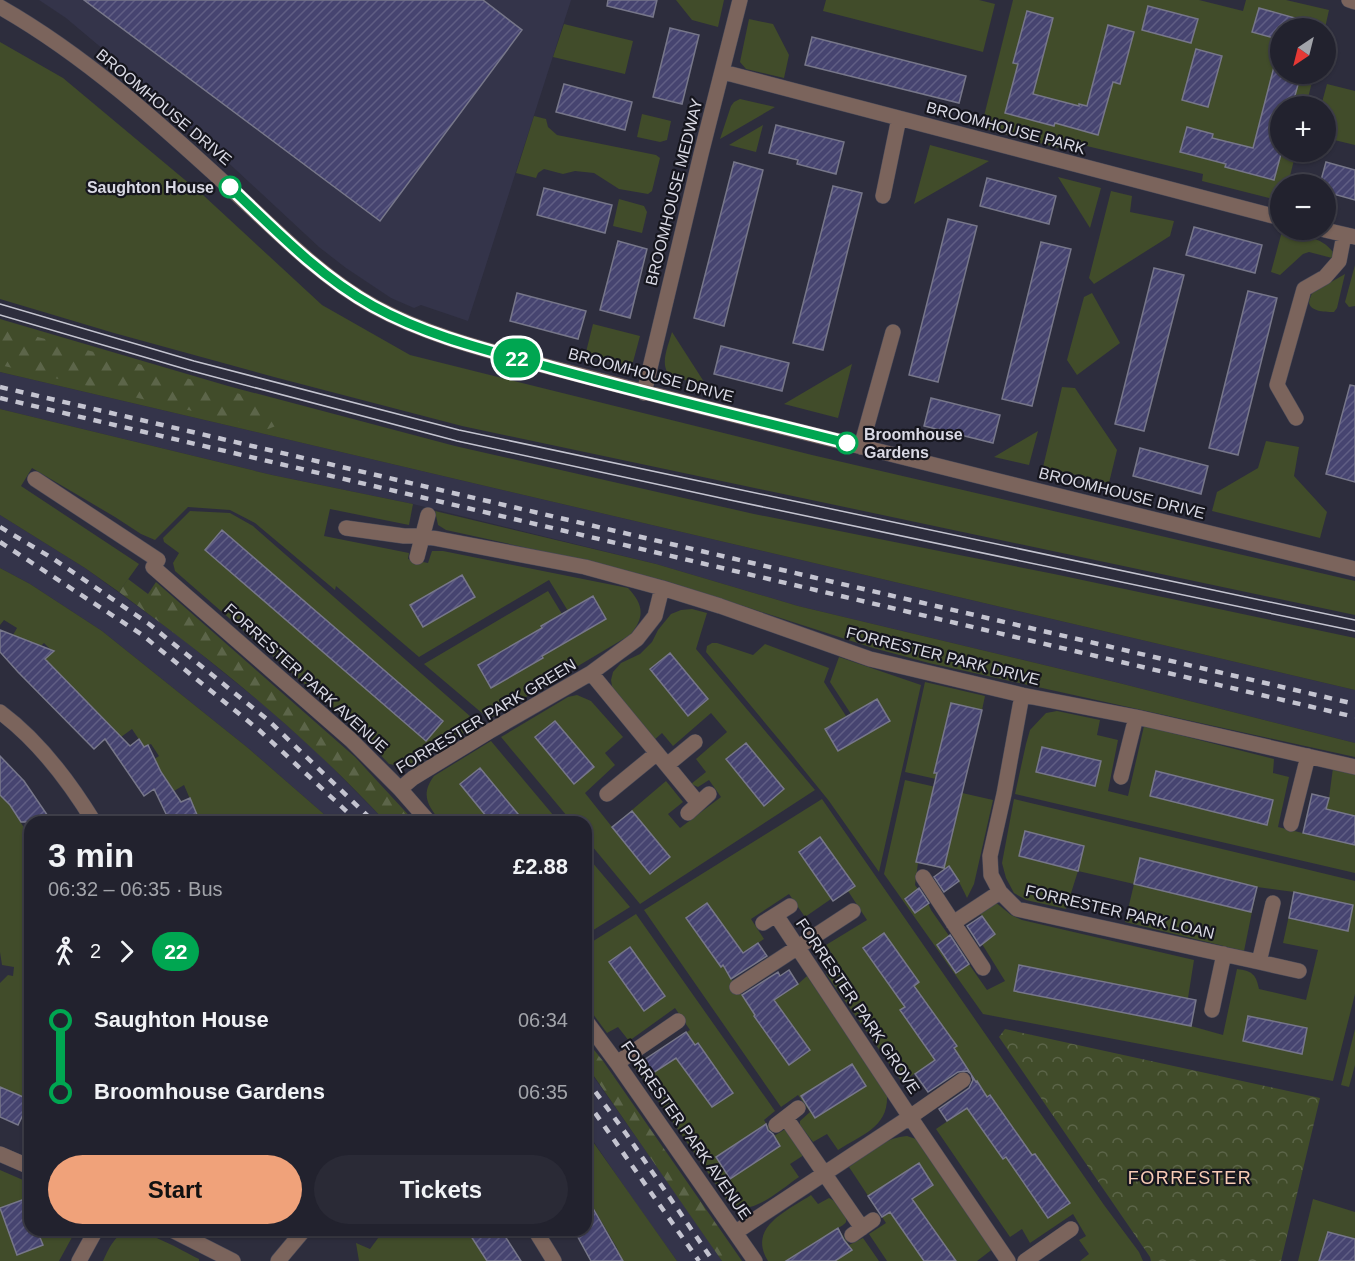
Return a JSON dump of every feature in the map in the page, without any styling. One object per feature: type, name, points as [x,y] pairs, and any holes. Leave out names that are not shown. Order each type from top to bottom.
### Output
[{"type":"street","name":"BROOMHOUSE MEDWAY","points":[[644,393],[740,0]]},
{"type":"street","points":[[1348,0],[1355,2]]},
{"type":"street","name":"BROOMHOUSE DRIVE","points":[[0,7],[23,20],[108,80],[333,280],[371,305],[406,323],[457,342],[644,393],[1355,569]]},
{"type":"street","name":"BROOMHOUSE PARK","points":[[723,72],[1270,215]]},
{"type":"street","points":[[883,196],[899,118]]},
{"type":"street","points":[[1296,418],[1277,385],[1304,289],[1325,277],[1339,261],[1350,236]]},
{"type":"street","points":[[861,447],[893,332]]},
{"type":"street","name":"FORRESTER PARK AVENUE","points":[[35,479],[152,567],[351,740],[424,816]]},
{"type":"street","points":[[417,557],[428,515]]},
{"type":"street","name":"FORRESTER PARK DRIVE","points":[[346,528],[404,536],[423,536],[585,567],[720,606],[870,659],[1022,695],[1136,717],[1355,767]]},
{"type":"street","name":"FORRESTER PARK GREEN","points":[[400,789],[413,778],[490,731],[591,673],[637,639],[655,616],[662,588]]},
{"type":"street","name":"FORRESTER PARK GREEN","points":[[591,673],[698,803]]},
{"type":"street","name":"FORRESTER PARK LOAN","points":[[1022,695],[990,855],[991,876],[1000,892],[1017,909],[1299,971]]},
{"type":"street","points":[[0,712],[27,736],[67,781],[90,816]]},
{"type":"street","points":[[1121,777],[1136,717]]},
{"type":"street","points":[[667,765],[694,742]]},
{"type":"street","points":[[607,794],[657,753]]},
{"type":"street","points":[[1291,824],[1308,756]]},
{"type":"street","points":[[923,877],[983,968]]},
{"type":"street","points":[[953,923],[1000,892]]},
{"type":"street","points":[[1259,962],[1273,903]]},
{"type":"street","name":"FORRESTER PARK GROVE","points":[[790,906],[769,919],[797,947],[1008,1261]]},
{"type":"street","points":[[737,987],[853,911]]},
{"type":"street","points":[[1212,1010],[1224,954]]},
{"type":"street","points":[[617,1063],[678,1021]]},
{"type":"street","name":"FORRESTER PARK AVENUE","points":[[592,1029],[755,1261]]},
{"type":"street","points":[[910,1117],[963,1080]]},
{"type":"street","points":[[798,1108],[781,1121],[862,1228]]},
{"type":"street","name":"FORRESTER PARK GROVE","points":[[736,1232],[910,1117]]},
{"type":"street","points":[[0,1154],[24,1164]]},
{"type":"street","points":[[1025,1261],[1071,1229]]},
{"type":"street","points":[[80,1261],[93,1236]]},
{"type":"street","points":[[184,1236],[233,1261]]},
{"type":"street","points":[[278,1261],[299,1236]]},
{"type":"street","points":[[539,1236],[554,1261]]},
{"type":"shaded area","points":[[39,0],[571,0],[468,321],[421,305],[414,308],[391,298],[346,268],[319,247],[135,76],[66,18]]},
{"type":"shaded area","points":[[0,372],[1355,690],[1355,743],[1119,683],[798,606],[656,564],[413,504],[272,475],[0,409]]},
{"type":"shaded area","points":[[0,515],[85,568],[181,638],[265,706],[319,754],[380,816],[326,816],[248,748],[102,631],[30,584],[0,568]]},
{"type":"shaded area","points":[[592,1075],[722,1261],[677,1261],[592,1139]]},
{"type":"green space","points":[[676,0],[724,0],[718,27],[692,20]]},
{"type":"green space","points":[[826,0],[979,0],[995,4],[983,52],[823,11]]},
{"type":"green space","points":[[1013,0],[1199,0],[1243,11],[1246,0],[1286,0],[1329,10],[1327,18],[1270,18],[1270,84],[1312,84],[1308,96],[1270,96],[1270,162],[1294,162],[1290,174],[1270,174],[1270,198],[1202,181],[1203,174],[1066,141],[1063,149],[981,128]]},
{"type":"green space","points":[[749,19],[773,24],[789,55],[784,78],[746,69],[740,62]]},
{"type":"green space","points":[[564,24],[633,41],[625,74],[553,57]]},
{"type":"green space","points":[[0,42],[63,78],[203,195],[322,305],[410,355],[812,455],[1355,581],[1355,615],[462,426],[274,377],[0,299]]},
{"type":"green space","points":[[1327,84],[1355,91],[1355,145],[1336,140],[1336,96],[1324,96]]},
{"type":"green space","points":[[740,99],[775,107],[720,139],[731,106]]},
{"type":"green space","points":[[642,114],[671,121],[667,140],[660,142],[637,137]]},
{"type":"green space","points":[[534,116],[546,119],[548,127],[557,135],[656,155],[660,158],[652,191],[648,194],[619,189],[594,173],[575,171],[563,174],[544,169],[538,173],[536,178],[516,173]]},
{"type":"green space","points":[[763,125],[756,152],[729,145]]},
{"type":"green space","points":[[930,145],[989,161],[914,204]]},
{"type":"green space","points":[[1058,177],[1101,188],[1090,228]]},
{"type":"green space","points":[[1111,191],[1132,196],[1130,212],[1174,221],[1170,236],[1094,284],[1089,278]]},
{"type":"green space","points":[[619,199],[644,206],[647,212],[642,233],[613,226]]},
{"type":"green space","points":[[1280,240],[1317,240],[1333,252],[1332,258],[1309,252],[1303,254],[1280,275],[1271,272]]},
{"type":"green space","points":[[1355,265],[1355,306],[1349,307],[1345,302]]},
{"type":"green space","points":[[1345,274],[1334,312],[1320,311],[1310,306],[1312,293]]},
{"type":"green space","points":[[1092,293],[1120,343],[1077,375],[1067,360],[1084,297]]},
{"type":"green space","points":[[0,319],[228,386],[455,446],[754,514],[1054,574],[1355,638],[1355,690],[0,372]]},
{"type":"green space","points":[[593,324],[640,336],[633,362],[626,366],[585,356]]},
{"type":"green space","points":[[0,327],[132,362],[270,403],[281,424],[268,429],[0,365]]},
{"type":"green space","points":[[672,332],[706,385],[672,377],[668,373],[665,356]]},
{"type":"green space","points":[[852,364],[838,418],[784,404]]},
{"type":"green space","points":[[1062,387],[1075,388],[1117,450],[1109,483],[1043,467]]},
{"type":"green space","points":[[0,409],[272,475],[413,504],[409,525],[330,509],[324,536],[409,553],[408,559],[428,563],[432,551],[443,551],[628,588],[640,606],[640,617],[630,635],[489,719],[424,664],[548,591],[562,614],[554,648],[606,619],[593,597],[568,611],[549,580],[419,657],[336,586],[335,590],[255,523],[230,510],[188,507],[155,540],[141,534],[32,468],[21,486],[139,564],[119,592],[0,515]]},
{"type":"green space","points":[[1038,431],[1029,465],[994,457]]},
{"type":"green space","points":[[1266,441],[1299,447],[1294,476],[1327,512],[1320,538],[1212,511],[1217,492],[1258,468]]},
{"type":"green space","points":[[190,511],[230,513],[253,526],[479,724],[406,767],[389,764],[354,727],[175,571],[173,563],[179,553],[164,542],[163,538]]},
{"type":"green space","points":[[435,511],[656,564],[798,606],[1119,683],[1355,743],[1355,757],[929,663],[873,648],[666,581],[446,530],[438,525]]},
{"type":"green space","points":[[0,568],[30,584],[102,631],[248,748],[326,816],[197,816],[184,785],[174,791],[153,760],[159,756],[151,744],[144,747],[132,729],[121,737],[45,659],[52,651],[44,643],[36,650],[13,635],[17,628],[4,620],[0,625]]},
{"type":"green space","points":[[128,579],[148,594],[156,582],[355,757],[409,816],[380,816],[336,771],[246,690],[119,592]]},
{"type":"green space","points":[[692,609],[707,613],[696,649],[815,790],[640,904],[592,846],[592,816],[567,816],[501,737],[568,697],[577,695],[591,701],[623,737],[605,753],[615,765],[585,793],[612,827],[666,781],[683,802],[668,814],[680,828],[721,797],[709,780],[698,787],[691,784],[706,772],[696,759],[727,732],[711,713],[673,746],[662,733],[653,741],[613,692],[611,680],[613,672],[621,663],[640,654],[652,642],[671,614]]},
{"type":"green space","points":[[712,643],[753,655],[765,644],[829,668],[824,682],[846,716],[825,729],[838,751],[890,721],[877,699],[851,714],[830,682],[839,657],[921,685],[879,872],[829,801],[706,652],[707,646]]},
{"type":"green space","points":[[925,682],[985,696],[982,710],[951,703],[935,773],[959,779],[958,784],[905,772]]},
{"type":"green space","points":[[1057,711],[1100,720],[1097,735],[1118,740],[1108,791],[1128,796],[1144,726],[1274,759],[1273,773],[1289,777],[1278,827],[1319,837],[1329,798],[1333,768],[1355,774],[1355,873],[1015,794],[1030,730],[1046,713]]},
{"type":"green space","points":[[491,741],[554,816],[436,816],[427,800],[427,789],[434,776]]},
{"type":"green space","points":[[905,780],[993,800],[974,884],[967,898],[954,875],[937,867],[918,863],[915,885],[987,990],[1005,981],[982,944],[995,934],[990,928],[972,929],[985,920],[980,914],[994,901],[1011,915],[1022,920],[1194,960],[1188,998],[1196,1000],[1191,1026],[1223,1035],[1237,969],[1252,974],[1259,989],[1306,1000],[1318,950],[1283,943],[1294,892],[1257,887],[1244,951],[1125,922],[1134,884],[1078,871],[1066,909],[1026,900],[1014,893],[1006,878],[1002,863],[1014,799],[1355,881],[1355,994],[1333,1081],[983,1014],[884,874]]},
{"type":"green space","points":[[0,795],[13,808],[24,828],[24,1097],[0,1087],[0,983],[8,975],[13,976],[14,967],[2,965],[0,952]]},
{"type":"green space","points":[[822,799],[1139,1252],[1143,1261],[1080,1261],[1089,1254],[1079,1240],[1086,1236],[1073,1214],[1030,1243],[1022,1229],[1010,1237],[936,1129],[986,1095],[954,1048],[902,1082],[826,974],[840,966],[826,945],[867,920],[848,891],[833,901],[831,899],[805,917],[789,894],[751,919],[764,939],[723,966],[754,1013],[807,976],[887,1094],[884,1114],[879,1122],[865,1134],[838,1150],[827,1134],[813,1142],[800,1125],[800,1121],[810,1112],[798,1095],[781,1107],[644,910]]},
{"type":"green space","points":[[592,862],[630,907],[592,931]]},
{"type":"green space","points":[[636,914],[775,1111],[764,1120],[774,1136],[787,1128],[804,1155],[790,1164],[799,1177],[770,1198],[754,1206],[739,1207],[726,1199],[634,1066],[690,1030],[675,1008],[629,1041],[618,1027],[607,1033],[592,1013],[592,942]]},
{"type":"green space","points":[[1005,1029],[1320,1098],[1281,1261],[1151,1261],[999,1037]]},
{"type":"green space","points":[[1355,1029],[1355,1065],[1349,1087],[1341,1085]]},
{"type":"green space","points":[[592,1047],[742,1261],[722,1261],[592,1073]]},
{"type":"green space","points":[[907,1136],[916,1139],[994,1248],[977,1261],[887,1261],[869,1234],[886,1223],[849,1167],[884,1143]]},
{"type":"green space","points":[[592,1141],[677,1261],[622,1261],[592,1206]]},
{"type":"green space","points":[[0,1170],[24,1180],[24,1236],[73,1236],[59,1261],[0,1261]]},
{"type":"green space","points":[[811,1195],[818,1204],[829,1198],[834,1202],[845,1216],[846,1222],[838,1228],[849,1245],[863,1238],[879,1261],[768,1261],[762,1239],[766,1229],[781,1214]]},
{"type":"green space","points":[[1313,1199],[1355,1212],[1355,1261],[1298,1261]]},
{"type":"green space","points":[[120,1236],[151,1236],[199,1261],[103,1261]]},
{"type":"green space","points":[[380,1236],[471,1236],[487,1261],[359,1261],[356,1243],[370,1249]]},
{"type":"building","points":[[84,0],[483,0],[522,30],[380,221]]},
{"type":"building","points":[[608,0],[657,0],[653,17],[607,6]]},
{"type":"building","points":[[1148,6],[1198,19],[1191,43],[1142,30]]},
{"type":"building","points":[[1259,8],[1295,18],[1270,18],[1270,37],[1252,32]]},
{"type":"building","points":[[1027,11],[1053,18],[1033,94],[1079,106],[1079,104],[1087,106],[1108,25],[1134,32],[1120,84],[1113,82],[1098,135],[1005,113],[1018,64],[1013,63]]},
{"type":"building","points":[[670,28],[699,35],[682,104],[653,97]]},
{"type":"building","points":[[812,37],[966,76],[959,103],[805,65]]},
{"type":"building","points":[[1196,49],[1222,56],[1208,107],[1182,100]]},
{"type":"building","points":[[1270,82],[1298,84],[1295,96],[1270,96],[1270,162],[1279,162],[1276,174],[1270,174],[1270,179],[1180,152],[1187,127],[1213,134],[1212,138],[1253,148]]},
{"type":"building","points":[[564,84],[632,102],[625,130],[556,112]]},
{"type":"building","points":[[776,125],[844,142],[836,174],[797,164],[798,160],[769,153]]},
{"type":"building","points":[[734,162],[763,170],[724,326],[694,318]]},
{"type":"building","points":[[1326,162],[1355,170],[1355,200],[1336,195],[1336,174],[1323,174]]},
{"type":"building","points":[[987,178],[1056,196],[1049,224],[980,206]]},
{"type":"building","points":[[833,186],[862,193],[823,350],[793,343]]},
{"type":"building","points":[[544,188],[612,205],[605,233],[537,215]]},
{"type":"building","points":[[948,219],[977,226],[938,382],[909,375]]},
{"type":"building","points":[[1194,227],[1262,245],[1255,273],[1186,255]]},
{"type":"building","points":[[618,241],[647,249],[630,318],[600,310]]},
{"type":"building","points":[[1041,242],[1071,249],[1032,406],[1002,399]]},
{"type":"building","points":[[1154,268],[1184,275],[1144,431],[1115,424]]},
{"type":"building","points":[[1248,291],[1277,298],[1238,455],[1209,448]]},
{"type":"building","points":[[517,293],[586,311],[578,339],[510,321]]},
{"type":"building","points":[[721,346],[789,363],[782,391],[714,374]]},
{"type":"building","points":[[1350,385],[1355,386],[1355,482],[1326,474]]},
{"type":"building","points":[[931,398],[1000,415],[993,443],[924,426]]},
{"type":"building","points":[[1140,448],[1208,466],[1201,494],[1133,476]]},
{"type":"building","points":[[222,530],[443,721],[426,741],[205,550]]},
{"type":"building","points":[[462,575],[475,597],[423,627],[410,605]]},
{"type":"building","points":[[593,596],[606,619],[491,688],[478,665]]},
{"type":"building","points":[[0,630],[54,651],[45,659],[130,746],[139,739],[144,747],[148,745],[161,772],[181,802],[190,798],[198,816],[167,816],[154,789],[144,796],[105,739],[94,749],[0,652]]},
{"type":"building","points":[[670,653],[708,699],[688,716],[650,669]]},
{"type":"building","points":[[877,699],[890,721],[838,751],[825,729]]},
{"type":"building","points":[[951,703],[982,710],[944,868],[916,862]]},
{"type":"building","points":[[555,721],[594,767],[574,784],[535,737]]},
{"type":"building","points":[[746,743],[784,789],[764,806],[726,759]]},
{"type":"building","points":[[1042,747],[1101,761],[1095,786],[1036,772]]},
{"type":"building","points":[[0,756],[24,781],[48,816],[24,816],[24,822],[21,822],[0,795]]},
{"type":"building","points":[[480,768],[518,814],[516,816],[486,816],[460,784]]},
{"type":"building","points":[[1156,771],[1273,800],[1267,825],[1150,796]]},
{"type":"building","points":[[1312,794],[1329,798],[1326,809],[1355,816],[1355,845],[1303,833]]},
{"type":"building","points":[[632,811],[670,857],[650,874],[612,827]]},
{"type":"building","points":[[1025,831],[1084,846],[1078,871],[1019,856]]},
{"type":"building","points":[[820,837],[855,886],[833,901],[799,852]]},
{"type":"building","points":[[1140,858],[1257,887],[1251,912],[1134,884]]},
{"type":"building","points":[[949,866],[959,881],[944,892],[934,877]]},
{"type":"building","points":[[919,888],[929,903],[915,913],[905,899]]},
{"type":"building","points":[[1294,892],[1353,905],[1348,931],[1289,918]]},
{"type":"building","points":[[707,903],[743,953],[758,943],[767,956],[731,979],[723,965],[721,967],[686,918]]},
{"type":"building","points":[[982,916],[995,934],[980,946],[967,926]]},
{"type":"building","points":[[884,933],[919,982],[914,986],[957,1046],[954,1048],[971,1074],[967,1071],[958,1072],[928,1092],[915,1074],[935,1060],[900,1010],[905,1007],[863,948]]},
{"type":"building","points":[[950,935],[969,964],[956,973],[937,945]]},
{"type":"building","points":[[630,947],[665,996],[644,1011],[609,962]]},
{"type":"building","points":[[1019,965],[1196,1000],[1191,1026],[1014,991]]},
{"type":"building","points":[[789,970],[798,984],[774,1000],[810,1050],[789,1065],[742,995],[778,972],[780,976]]},
{"type":"building","points":[[1248,1016],[1307,1028],[1302,1054],[1243,1041]]},
{"type":"building","points":[[686,1032],[695,1045],[698,1043],[733,1093],[712,1107],[676,1058],[653,1073],[644,1060]]},
{"type":"building","points":[[852,1064],[866,1086],[815,1118],[801,1096]]},
{"type":"building","points":[[971,1075],[987,1097],[990,1095],[1032,1155],[1035,1154],[1070,1203],[1048,1218],[1006,1157],[1003,1159],[967,1108],[947,1121],[939,1109],[969,1088],[973,1080]]},
{"type":"building","points":[[0,1087],[24,1097],[24,1112],[18,1125],[0,1117]]},
{"type":"building","points":[[766,1124],[780,1146],[730,1179],[716,1157]]},
{"type":"building","points":[[919,1163],[933,1185],[912,1199],[956,1261],[924,1261],[890,1212],[882,1217],[868,1196]]},
{"type":"building","points":[[24,1199],[24,1236],[39,1236],[43,1245],[17,1255],[0,1208]]},
{"type":"building","points":[[592,1207],[623,1261],[591,1261],[577,1236],[592,1236]]},
{"type":"building","points":[[838,1228],[852,1250],[835,1261],[786,1261]]},
{"type":"building","points":[[1328,1232],[1355,1239],[1355,1261],[1319,1261]]},
{"type":"building","points":[[471,1236],[505,1236],[521,1261],[487,1261]]},
{"type":"tram line","points":[[0,304],[194,361],[459,430],[1355,620]]},
{"type":"tram line","points":[[0,315],[192,371],[457,441],[1355,631]]},
{"type":"railway","points":[[0,387],[1355,704]]},
{"type":"railway","points":[[0,398],[1355,717]]},
{"type":"railway","points":[[0,527],[52,558],[149,624],[268,720],[368,816]]},
{"type":"railway","points":[[0,542],[141,634],[259,730],[352,816]]},
{"type":"railway","points":[[592,1087],[713,1261]]},
{"type":"railway","points":[[592,1109],[699,1261]]},
{"type":"bus line","name":"22","points":[[230,187],[333,280],[371,305],[430,333],[644,393],[847,443]]},
{"type":"place","name":"Saughton House","points":[[230,187]]},
{"type":"place","name":"Broomhouse Gardens","points":[[847,443]]},
{"type":"district","name":"FORRESTER","points":[[1190,1178]]}]
